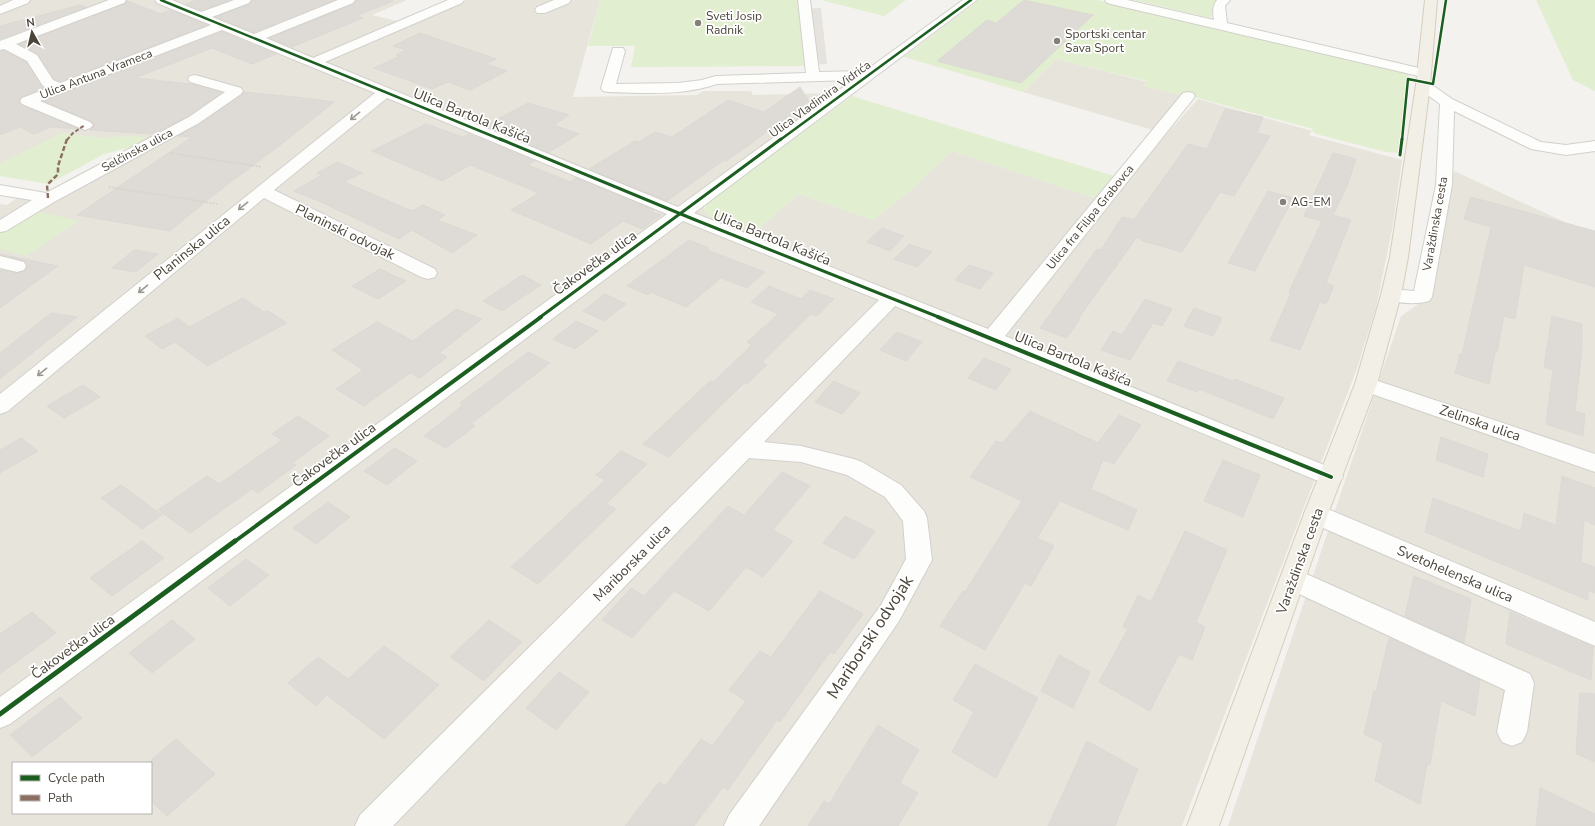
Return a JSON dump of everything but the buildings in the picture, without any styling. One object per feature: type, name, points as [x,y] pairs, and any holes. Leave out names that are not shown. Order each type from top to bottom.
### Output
[{"type":"main road","name":"Varaždinska cesta","points":[[1204,826],[1316,514],[1332,477],[1366,384],[1391,295],[1399,257],[1423,79],[1431,0]]},
{"type":"street","points":[[0,10],[24,0]]},
{"type":"street","points":[[3,45],[120,0]]},
{"type":"street","name":"Ulica Bartola Kašića","points":[[161,0],[681,214],[992,338],[1332,477]]},
{"type":"street","points":[[202,16],[245,0]]},
{"type":"street","points":[[255,38],[349,0]]},
{"type":"street","points":[[314,62],[458,0]]},
{"type":"street","points":[[541,10],[565,0]]},
{"type":"street","points":[[804,0],[813,77]]},
{"type":"street","name":"Ulica Vladimira Vidrića","points":[[681,214],[971,0]]},
{"type":"street","points":[[1111,0],[1221,26],[1423,79],[1447,102],[1537,146],[1566,150],[1595,146]]},
{"type":"street","points":[[1221,26],[1219,6],[1224,0]]},
{"type":"street","name":"Ulica Antuna Vrameca","points":[[85,125],[27,101],[223,25]]},
{"type":"street","points":[[3,45],[32,58],[48,83],[60,88]]},
{"type":"street","points":[[618,51],[608,88],[690,87],[704,85],[716,80],[868,75]]},
{"type":"street","name":"Selčinska ulica","points":[[0,227],[76,182],[194,120],[236,91],[195,79]]},
{"type":"street","name":"Planinska ulica","points":[[0,406],[286,171],[386,92]]},
{"type":"street","name":"Ulica fra Filipa Grabovca","points":[[992,338],[1188,96]]},
{"type":"street","name":"Varaždinska cesta","points":[[1391,295],[1422,297],[1444,186],[1447,102]]},
{"type":"street","points":[[0,190],[48,198]]},
{"type":"street","name":"Planinski odvojak","points":[[262,191],[428,273]]},
{"type":"street","name":"Čakovečka ulica","points":[[0,714],[681,214]]},
{"type":"street","name":"Mariborska ulica","points":[[371,826],[745,449],[892,298]]},
{"type":"street","name":"Zelinska ulica","points":[[1366,384],[1595,463]]},
{"type":"street","name":"Mariborski odvojak","points":[[740,826],[890,613],[919,560],[914,518],[893,491],[854,468],[801,454],[745,449]]},
{"type":"street","name":"Svetohelenska ulica","points":[[1316,514],[1595,634]]},
{"type":"street","points":[[1293,579],[1520,683],[1512,732]]},
{"type":"path","points":[[140,148],[286,171]]},
{"type":"path","points":[[76,182],[242,207]]},
{"type":"shaded area","points":[[0,0],[407,0],[372,15],[409,24],[467,0],[600,0],[573,97],[697,95],[703,91],[751,91],[753,95],[836,93],[690,201],[704,207],[704,210],[709,215],[753,233],[799,194],[873,220],[910,191],[952,151],[1110,203],[1153,149],[1198,99],[1312,131],[1309,135],[1402,160],[1393,224],[1376,308],[1356,371],[1182,826],[0,826],[0,204],[7,205],[18,197],[52,202],[147,150],[106,139],[63,133],[0,164]]},
{"type":"shaded area","points":[[821,8],[827,64],[809,65],[801,9]]},
{"type":"shaded area","points":[[1056,59],[1148,82],[1144,86],[1182,95],[1153,130],[1023,92]]},
{"type":"shaded area","points":[[1454,171],[1595,236],[1595,826],[1228,826],[1401,316],[1428,297]]},
{"type":"green space","name":"Sveti Josip Radnik","points":[[600,0],[798,0],[807,66],[631,67],[635,46],[588,46]]},
{"type":"green space","points":[[821,0],[906,0],[884,16]]},
{"type":"green space","points":[[979,0],[1097,0],[1392,68],[1407,73],[1410,78],[1403,149],[1399,153],[1386,152],[1316,134],[1312,131],[1313,129],[1183,94],[1144,86],[1147,81],[1056,59],[1023,92],[904,57]]},
{"type":"green space","points":[[1134,0],[1217,0],[1215,2],[1211,18]]},
{"type":"green space","points":[[1536,0],[1595,0],[1595,91],[1573,80]]},
{"type":"green space","points":[[852,96],[1114,176],[1095,198],[952,151],[910,191],[873,220],[799,194],[753,233],[707,216],[708,215],[704,210],[706,204]]},
{"type":"green space","points":[[63,133],[106,139],[109,137],[139,136],[155,139],[147,143],[104,154],[49,184],[0,176],[0,164]]},
{"type":"green space","points":[[31,210],[79,221],[26,256],[0,249],[0,229]]},
{"type":"marked path","points":[[48,198],[47,185],[58,174],[58,166],[66,141],[73,133],[85,125]]},
{"type":"cycle path","points":[[161,0],[693,219],[992,338],[1331,477]]},
{"type":"cycle path","points":[[0,714],[971,0]]},
{"type":"cycle path","points":[[1400,155],[1408,79],[1433,84],[1446,0]]},
{"type":"place","name":"Sveti Josip Radnik","points":[[698,23]]},
{"type":"place","name":"Sportski centar Sava Sport","points":[[1057,41]]},
{"type":"place","name":"AG-EM","points":[[1283,202]]}]
